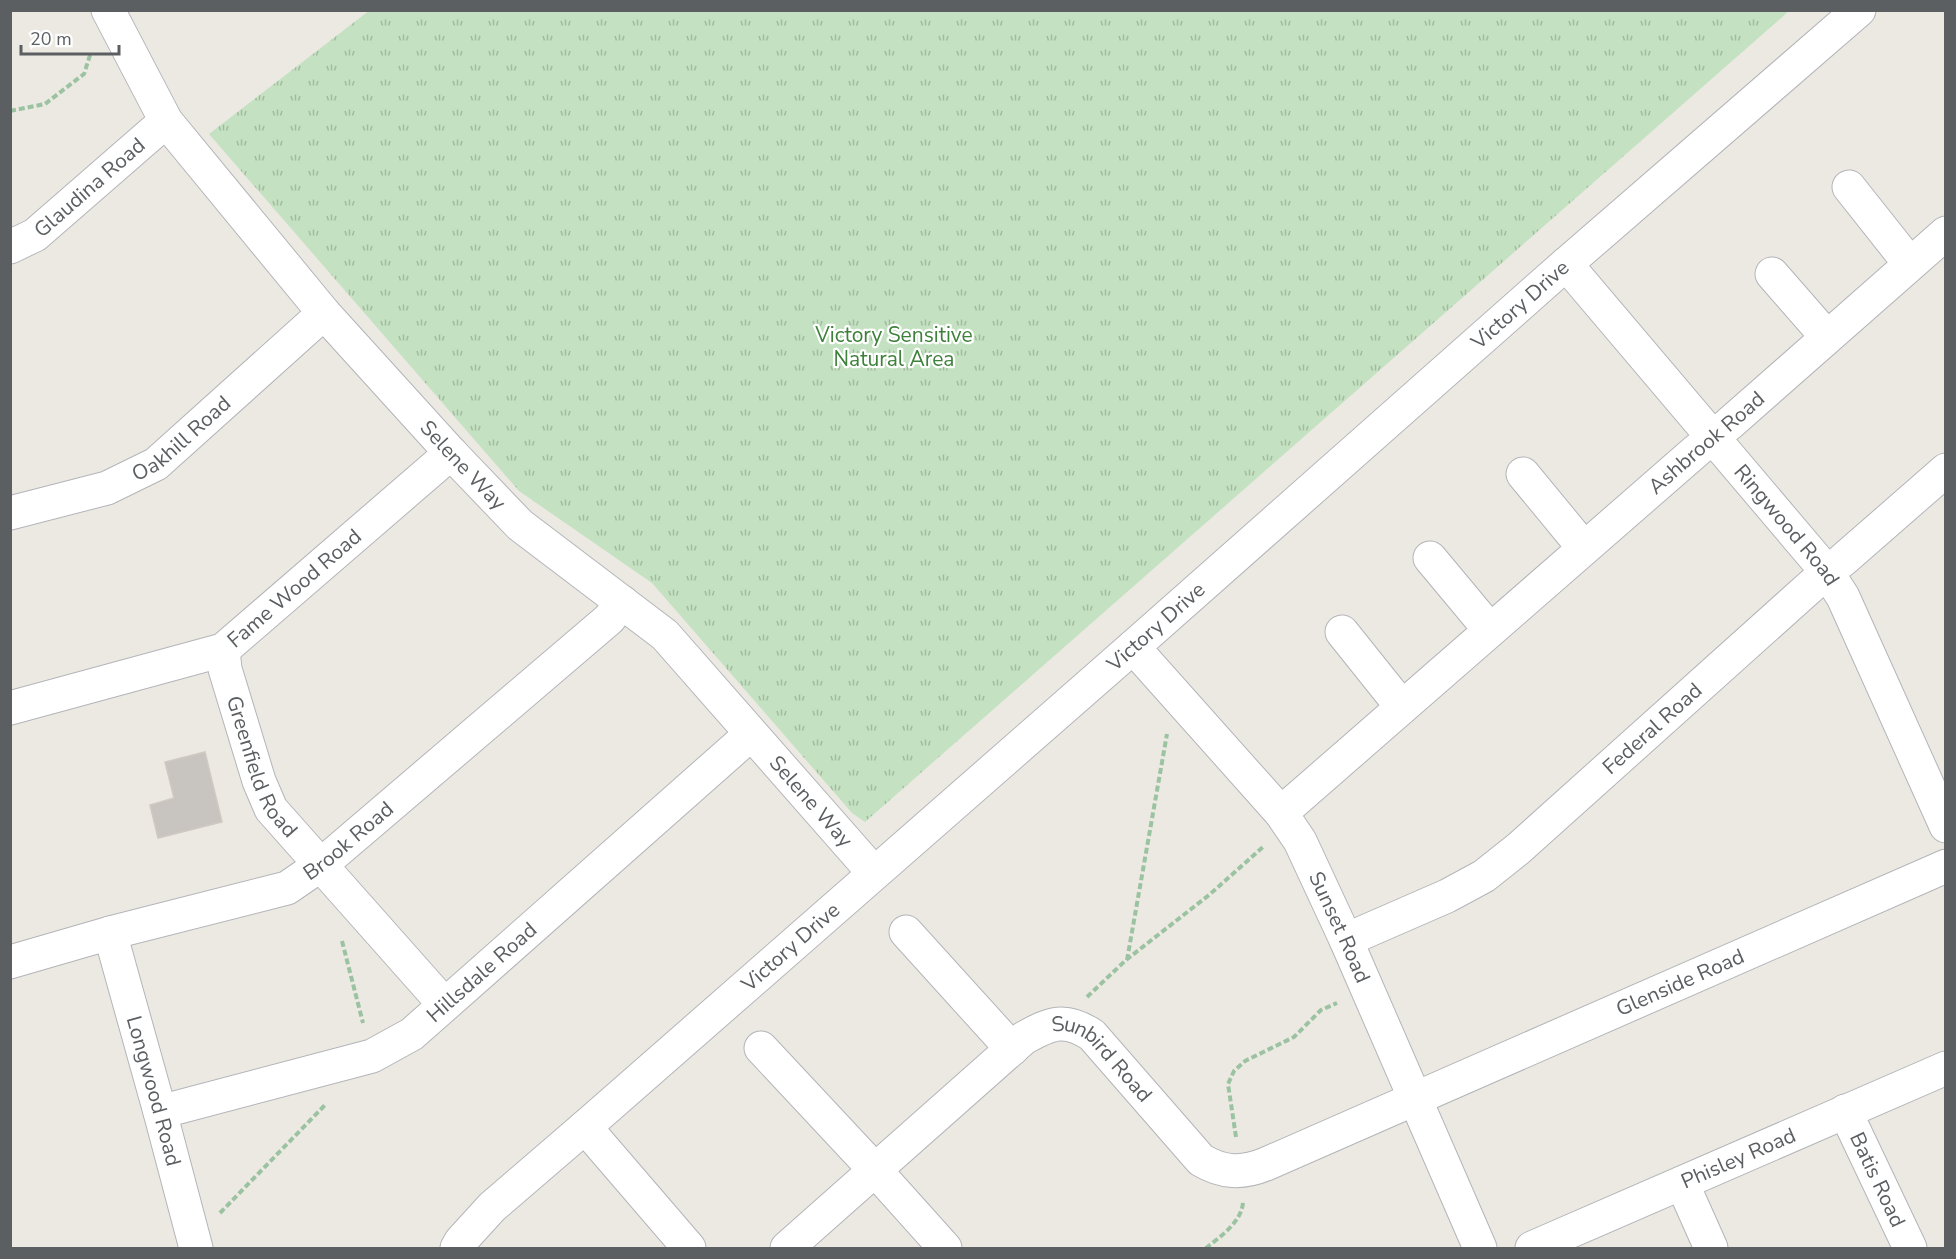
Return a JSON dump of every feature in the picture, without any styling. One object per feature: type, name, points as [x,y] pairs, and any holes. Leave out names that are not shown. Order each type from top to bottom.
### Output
[{"type":"street","name":"Selene Way","points":[[108,10],[166,121],[324,313],[520,525],[665,635],[874,873]]},
{"type":"street","name":"Victory Drive","points":[[457,1248],[492,1207],[1133,647],[1566,264],[1859,10]]},
{"type":"street","name":"Glaudina Road","points":[[10,247],[35,235],[166,121]]},
{"type":"street","points":[[1849,187],[1910,264]]},
{"type":"street","name":"Ashbrook Road","points":[[1281,813],[1946,233]]},
{"type":"street","name":"Ringwood Road","points":[[1566,264],[1827,572],[1843,597],[1946,826]]},
{"type":"street","points":[[1772,274],[1827,337]]},
{"type":"street","name":"Oakhill Road","points":[[10,513],[107,488],[156,464],[324,313]]},
{"type":"street","name":"Fame Wood Road","points":[[10,708],[223,650],[451,453]]},
{"type":"street","points":[[1523,474],[1584,548]]},
{"type":"street","name":"Federal Road","points":[[1346,940],[1447,896],[1484,876],[1518,849],[1827,572],[1942,482]]},
{"type":"street","points":[[1430,558],[1490,630]]},
{"type":"street","name":"Brook Road","points":[[10,963],[110,933],[287,888],[322,864],[609,619],[622,602]]},
{"type":"street","points":[[1342,632],[1402,707]]},
{"type":"street","name":"Sunset Road","points":[[1133,647],[1281,813],[1300,842],[1346,940],[1480,1248]]},
{"type":"street","name":"Greenfield Road","points":[[223,650],[225,669],[264,796],[271,809],[444,1004]]},
{"type":"street","name":"Hillsdale Road","points":[[160,1113],[372,1056],[412,1034],[751,734]]},
{"type":"street","name":"Glenside Road","points":[[1414,1099],[1946,866]]},
{"type":"street","points":[[906,932],[1012,1049]]},
{"type":"street","name":"Longwood Road","points":[[110,933],[196,1248]]},
{"type":"street","name":"Sunbird Road","points":[[787,1248],[1024,1038],[1041,1028],[1058,1024],[1073,1024],[1092,1035],[1201,1160],[1218,1169],[1232,1172],[1253,1169],[1414,1099]]},
{"type":"street","points":[[761,1048],[945,1248]]},
{"type":"street","name":"Phisley Road","points":[[1532,1248],[1946,1068]]},
{"type":"street","name":"Batis Road","points":[[1845,1111],[1910,1248]]},
{"type":"street","points":[[585,1127],[689,1248]]},
{"type":"street","points":[[1682,1183],[1712,1248]]},
{"type":"path","points":[[10,111],[45,104],[84,74],[94,42]]},
{"type":"path","points":[[1126,960],[1169,721],[1185,705]]},
{"type":"path","points":[[1073,1024],[1086,998],[1126,960],[1209,896],[1269,841],[1281,813]]},
{"type":"path","points":[[1236,1139],[1228,1084],[1234,1071],[1245,1060],[1294,1037],[1321,1010],[1340,1001]]},
{"type":"path","points":[[1206,1248],[1230,1228],[1243,1210],[1242,1198]]},
{"type":"green space","name":"Victory Sensitive Natural Area","points":[[370,10],[1789,11],[865,822],[852,813],[652,583],[519,491],[209,134]]},
{"type":"building","points":[[205,752],[222,822],[158,838],[150,805],[174,798],[165,762]]}]
